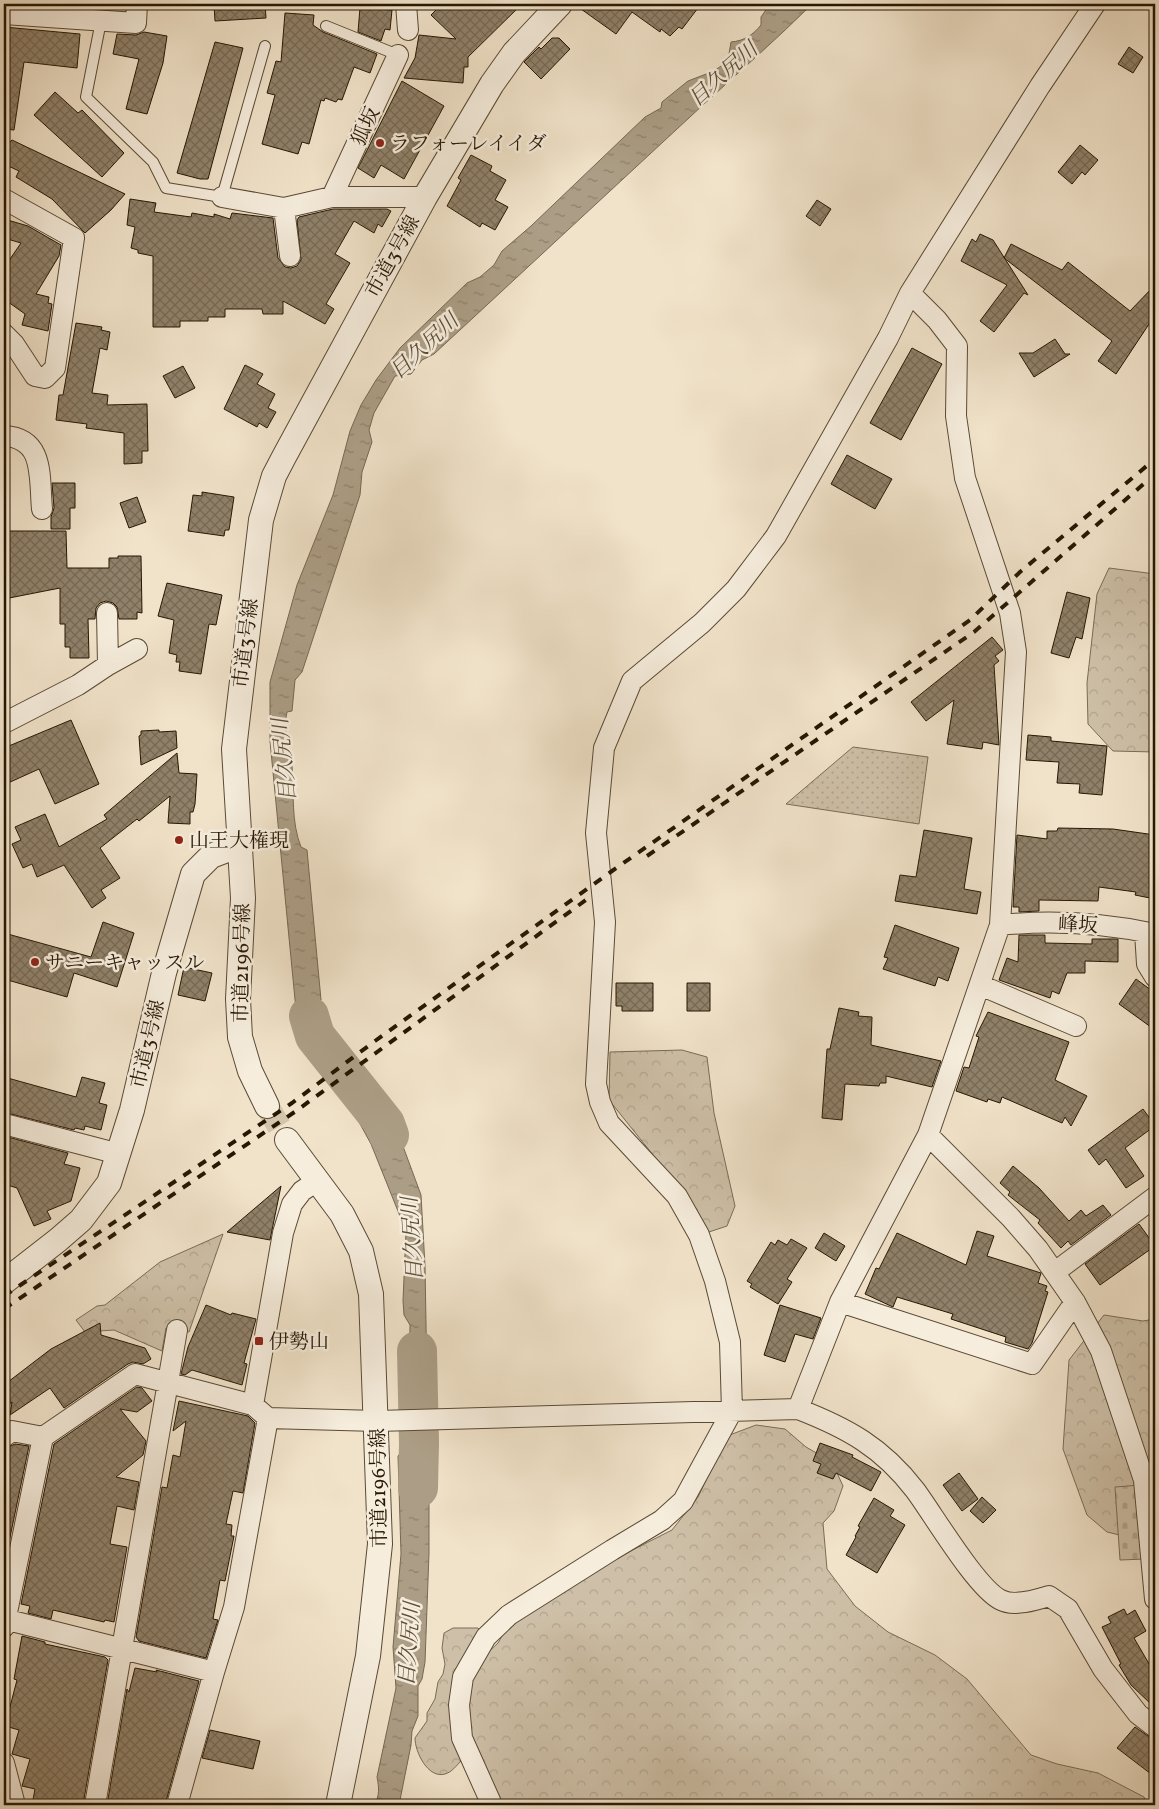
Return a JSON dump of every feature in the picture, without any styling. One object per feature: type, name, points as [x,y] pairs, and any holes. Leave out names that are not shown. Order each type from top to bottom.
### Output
[{"type":"street","points":[[4,14],[136,23],[137,4]]},
{"type":"street","points":[[406,4],[408,30]]},
{"type":"street","name":"市道3号線","points":[[4,1282],[52,1246],[81,1220],[109,1183],[119,1154],[164,973],[193,874],[211,856],[240,845],[234,749],[253,578],[266,499],[274,476],[425,197],[492,84],[530,35],[560,4]]},
{"type":"street","points":[[492,1805],[462,1738],[459,1705],[463,1677],[486,1637],[509,1615],[662,1520],[683,1501],[732,1411],[730,1342],[715,1281],[699,1236],[677,1196],[610,1123],[600,1102],[596,1084],[605,922],[596,833],[604,748],[632,681],[702,623],[736,589],[776,536],[888,338],[910,292],[1035,94],[1095,4]]},
{"type":"street","name":"狐坂","points":[[332,197],[398,55]]},
{"type":"street","points":[[222,197],[284,208],[332,197],[425,197]]},
{"type":"street","points":[[4,199],[74,238],[55,368],[45,378],[35,376],[14,344],[4,334]]},
{"type":"street","points":[[284,208],[290,256]]},
{"type":"street","points":[[798,1409],[840,1302],[928,1135],[1000,925],[1016,652],[1014,634],[992,557],[966,478],[956,416],[957,346],[937,320],[910,292]]},
{"type":"street","points":[[4,436],[15,436],[32,446],[38,462],[42,509]]},
{"type":"street","points":[[107,613],[108,665]]},
{"type":"street","points":[[4,723],[78,685],[137,649]]},
{"type":"street","name":"市道2196号線","points":[[240,845],[243,898],[238,999],[240,1037],[250,1071],[267,1106]]},
{"type":"street","name":"峰坂","points":[[1000,925],[1029,922],[1111,926],[1150,933]]},
{"type":"street","points":[[1150,933],[1147,964],[1155,977]]},
{"type":"street","points":[[980,985],[1076,1026]]},
{"type":"street","points":[[8,1125],[119,1154]]},
{"type":"street","points":[[928,1135],[1011,1218],[1055,1272],[1075,1302],[1101,1351],[1144,1480],[1155,1599]]},
{"type":"street","name":"市道2196号線","points":[[287,1140],[342,1214],[361,1250],[370,1294],[385,1421],[380,1544],[368,1656],[338,1805]]},
{"type":"street","points":[[253,1405],[283,1233],[292,1204],[302,1191],[317,1181]]},
{"type":"street","points":[[1055,1272],[1153,1205]]},
{"type":"street","points":[[840,1302],[1032,1364],[1075,1302]]},
{"type":"street","points":[[95,1805],[178,1330]]},
{"type":"street","points":[[214,1672],[121,1648],[4,1622],[43,1437],[135,1374],[253,1405],[268,1418],[385,1421],[798,1409],[836,1424],[875,1448],[914,1488],[982,1585],[1001,1601],[1024,1602],[1049,1596],[1068,1609],[1108,1676],[1138,1714],[1155,1727]]},
{"type":"street","points":[[177,1805],[234,1607],[268,1418]]},
{"type":"street","points":[[4,1437],[12,1431],[43,1437]]},
{"type":"street","points":[[4,1763],[15,1805]]},
{"type":"lane","points":[[101,21],[86,97],[153,162],[166,188],[222,197],[265,46]]},
{"type":"lane","points":[[326,26],[398,55]]},
{"type":"green space","points":[[1109,568],[1155,574],[1155,752],[1113,751],[1088,724],[1087,683],[1097,594]]},
{"type":"green space","points":[[853,747],[928,757],[919,824],[786,804]]},
{"type":"green space","points":[[682,1050],[707,1057],[714,1113],[735,1206],[727,1226],[709,1232],[682,1191],[609,1100],[610,1052]]},
{"type":"green space","points":[[223,1234],[189,1332],[166,1328],[162,1351],[114,1330],[85,1332],[76,1320],[97,1306],[105,1305],[160,1262]]},
{"type":"green space","points":[[1104,1315],[1143,1321],[1155,1319],[1155,1556],[1140,1540],[1107,1532],[1087,1515],[1063,1449],[1069,1360]]},
{"type":"green space","points":[[756,1425],[785,1429],[806,1447],[832,1462],[843,1486],[834,1511],[823,1523],[827,1569],[855,1606],[888,1632],[935,1655],[967,1679],[1031,1755],[1057,1764],[1098,1773],[1144,1797],[1148,1805],[501,1805],[469,1737],[466,1703],[471,1677],[482,1658],[498,1643],[509,1624],[599,1567],[672,1530],[698,1497],[727,1436]]},
{"type":"green space","points":[[1140,1485],[1145,1559],[1120,1560],[1115,1487]]},
{"type":"green space","points":[[453,1628],[478,1628],[481,1633],[472,1651],[461,1761],[450,1772],[439,1774],[428,1768],[420,1757],[415,1738],[427,1721],[427,1713],[435,1699],[438,1682],[443,1674],[445,1664],[442,1648],[444,1633]]},
{"type":"water","points":[[770,4],[812,4],[434,354],[422,360],[411,374],[395,376],[374,413],[369,430],[372,442],[362,472],[360,495],[302,672],[295,680],[292,711],[287,712],[286,719],[286,733],[292,766],[296,828],[301,847],[307,850],[321,1000],[316,1003],[315,1013],[320,1028],[346,1056],[325,1071],[304,1040],[297,1020],[270,741],[270,682],[297,585],[333,495],[350,431],[361,405],[376,380],[400,348],[467,283],[480,277],[494,265],[502,251],[531,226],[645,117],[661,108],[662,102],[688,81],[714,71],[731,59],[729,54],[731,42],[744,39],[755,32],[761,25],[761,17]]},
{"type":"water","points":[[368,1081],[397,1130],[421,1195],[425,1266],[427,1382],[432,1405],[409,1405],[410,1325],[404,1315],[403,1301],[406,1231],[371,1144],[359,1122],[343,1101]]},
{"type":"water","points":[[406,1433],[429,1433],[429,1553],[425,1662],[422,1679],[418,1686],[418,1716],[412,1731],[399,1805],[374,1805],[378,1791],[377,1777],[396,1688],[393,1647],[401,1554],[398,1456],[404,1449]]},
{"type":"building","points":[[214,4],[265,4],[266,18],[215,21]]},
{"type":"building","points":[[442,4],[522,4],[468,57],[468,67],[464,67],[463,83],[404,78],[415,58],[419,35],[456,39],[431,15]]},
{"type":"building","points":[[574,4],[701,4],[682,29],[679,27],[670,36],[661,29],[660,32],[632,12],[616,34]]},
{"type":"building","points":[[360,8],[392,10],[390,30],[385,29],[381,41],[358,32]]},
{"type":"building","points":[[285,13],[314,15],[313,25],[323,32],[377,54],[370,73],[354,67],[342,100],[338,99],[336,102],[325,98],[324,101],[321,100],[309,144],[302,142],[298,154],[262,144],[275,95],[267,93],[276,61],[281,62]]},
{"type":"building","points":[[4,27],[80,34],[77,68],[24,62],[14,130],[4,129]]},
{"type":"building","points":[[144,32],[167,36],[163,63],[147,114],[126,109],[139,59],[113,54],[117,34],[136,35]]},
{"type":"building","points":[[552,38],[559,38],[570,49],[541,79],[524,62],[539,47],[541,49]]},
{"type":"building","points":[[215,42],[243,48],[208,179],[200,179],[177,173]]},
{"type":"building","points":[[1129,47],[1143,57],[1133,73],[1118,64]]},
{"type":"building","points":[[402,81],[444,106],[404,179],[381,165],[374,178],[358,168]]},
{"type":"building","points":[[55,92],[78,113],[82,110],[124,153],[102,177],[34,115]]},
{"type":"building","points":[[12,140],[125,194],[111,210],[85,233],[52,199],[16,177],[19,171],[4,164],[4,148]]},
{"type":"building","points":[[1080,145],[1098,160],[1085,175],[1082,172],[1072,184],[1058,172]]},
{"type":"building","points":[[471,155],[492,166],[490,171],[506,180],[495,200],[508,207],[495,230],[482,223],[480,227],[447,206],[461,180],[458,178]]},
{"type":"building","points":[[130,199],[156,203],[154,212],[191,217],[192,213],[214,217],[214,214],[230,219],[232,213],[273,218],[278,258],[285,267],[291,268],[297,266],[301,260],[297,220],[299,217],[333,209],[387,209],[391,211],[382,227],[378,224],[374,233],[354,221],[335,254],[350,263],[326,304],[334,309],[325,324],[283,301],[283,314],[263,314],[262,309],[225,309],[225,317],[208,317],[208,321],[180,321],[180,327],[153,327],[153,256],[138,253],[138,250],[131,248],[135,227],[127,225]]},
{"type":"building","points":[[817,200],[831,209],[820,226],[806,216]]},
{"type":"building","points":[[4,219],[28,226],[61,245],[59,256],[36,294],[49,297],[48,303],[52,304],[48,331],[22,325],[25,314],[4,299],[4,268],[21,243],[4,238]]},
{"type":"building","points":[[980,234],[993,240],[1028,295],[1024,293],[994,332],[980,321],[1007,285],[961,261],[972,239],[976,242]]},
{"type":"building","points":[[1011,244],[1062,270],[1068,262],[1130,311],[1155,285],[1155,315],[1116,374],[1098,361],[1112,341],[1004,258]]},
{"type":"building","points":[[76,323],[102,327],[101,330],[110,332],[107,350],[100,348],[92,393],[108,395],[107,405],[147,404],[148,451],[142,451],[142,463],[124,464],[124,433],[86,428],[87,424],[56,420],[59,395],[63,395]]},
{"type":"building","points":[[1055,339],[1065,354],[1070,354],[1034,377],[1019,353],[1033,353]]},
{"type":"building","points":[[912,348],[942,364],[901,440],[870,423]]},
{"type":"building","points":[[245,365],[263,374],[257,384],[275,394],[268,408],[276,412],[267,428],[259,423],[257,427],[224,409]]},
{"type":"building","points":[[183,366],[195,388],[175,398],[163,376]]},
{"type":"building","points":[[847,455],[892,479],[875,509],[831,484]]},
{"type":"building","points":[[52,483],[75,483],[75,508],[70,508],[70,529],[51,529],[51,517],[54,508]]},
{"type":"building","points":[[202,492],[234,497],[229,530],[225,530],[224,536],[188,531],[193,495],[202,496]]},
{"type":"building","points":[[137,497],[146,522],[129,528],[120,503]]},
{"type":"building","points":[[4,531],[66,531],[67,568],[109,568],[109,558],[141,556],[142,613],[137,612],[137,619],[119,619],[117,607],[113,603],[106,601],[100,603],[96,608],[95,619],[88,619],[89,658],[70,658],[70,647],[65,647],[65,624],[60,624],[60,588],[4,599]]},
{"type":"building","points":[[167,583],[222,595],[216,625],[209,624],[201,674],[179,671],[180,662],[176,662],[177,655],[169,653],[174,620],[158,616]]},
{"type":"building","points":[[1067,592],[1090,598],[1082,639],[1076,637],[1069,658],[1051,653]]},
{"type":"building","points":[[992,637],[1003,650],[995,656],[999,661],[994,665],[999,745],[983,742],[982,749],[947,744],[954,700],[926,721],[911,702]]},
{"type":"building","points":[[71,720],[99,784],[55,804],[39,769],[8,783],[4,774],[4,748]]},
{"type":"building","points":[[159,730],[159,732],[176,731],[177,748],[141,765],[139,736],[141,731]]},
{"type":"building","points":[[1028,735],[1051,737],[1051,741],[1107,746],[1102,795],[1079,793],[1080,784],[1057,783],[1059,762],[1026,760]]},
{"type":"building","points":[[177,753],[179,773],[197,774],[195,804],[193,812],[190,812],[190,824],[168,823],[170,796],[139,821],[137,819],[100,848],[120,878],[101,890],[106,898],[92,908],[64,865],[37,877],[32,864],[23,868],[12,844],[21,840],[15,827],[45,814],[59,847],[107,819],[104,815]]},
{"type":"building","points":[[1058,828],[1113,829],[1155,835],[1155,899],[1135,895],[1136,892],[1099,887],[1098,901],[1039,900],[1039,911],[1019,912],[1019,907],[1013,907],[1017,835],[1047,839],[1047,831],[1057,831]]},
{"type":"building","points":[[924,830],[972,838],[964,889],[981,892],[977,914],[895,901],[900,875],[916,877]]},
{"type":"building","points":[[103,922],[134,933],[117,987],[74,973],[67,997],[4,979],[4,933],[91,957]]},
{"type":"building","points":[[895,925],[959,948],[948,981],[938,977],[935,986],[883,969],[888,958],[884,957]]},
{"type":"building","points":[[1019,935],[1045,935],[1045,943],[1092,944],[1092,939],[1118,939],[1118,962],[1085,961],[1085,973],[1067,973],[1059,994],[1052,991],[1050,998],[999,980],[1007,958],[1018,962]]},
{"type":"building","points":[[184,967],[212,973],[205,1001],[178,995]]},
{"type":"building","points":[[1136,979],[1155,993],[1155,1030],[1119,1004]]},
{"type":"building","points":[[616,983],[653,983],[653,1011],[622,1011],[622,1006],[616,1006]]},
{"type":"building","points":[[687,983],[710,983],[710,1011],[687,1011]]},
{"type":"building","points":[[839,1008],[859,1012],[858,1016],[872,1017],[871,1045],[941,1061],[932,1087],[886,1076],[886,1083],[880,1083],[879,1086],[845,1084],[842,1120],[822,1118],[827,1049],[830,1049]]},
{"type":"building","points":[[988,1012],[1069,1042],[1055,1080],[1087,1096],[1071,1126],[1065,1117],[1062,1123],[1002,1097],[1000,1103],[988,1099],[987,1102],[956,1091],[964,1067],[969,1068],[979,1037],[976,1036]]},
{"type":"building","points":[[4,1077],[76,1097],[82,1077],[105,1083],[99,1103],[107,1105],[101,1130],[85,1126],[84,1130],[75,1128],[74,1130],[11,1114],[4,1114]]},
{"type":"building","points":[[1143,1109],[1154,1124],[1150,1127],[1152,1128],[1125,1148],[1144,1176],[1126,1188],[1106,1159],[1099,1165],[1088,1150]]},
{"type":"building","points":[[4,1136],[68,1153],[64,1164],[80,1168],[71,1201],[47,1211],[51,1219],[34,1226],[17,1188],[4,1184]]},
{"type":"building","points":[[1013,1166],[1039,1188],[1069,1221],[1081,1210],[1086,1216],[1103,1205],[1111,1215],[1071,1245],[1068,1241],[1061,1248],[1038,1223],[1040,1220],[1008,1195],[1010,1192],[1000,1183]]},
{"type":"building","points":[[281,1186],[270,1240],[227,1232]]},
{"type":"building","points":[[1139,1224],[1155,1246],[1100,1285],[1085,1264]]},
{"type":"building","points":[[977,1231],[994,1236],[987,1256],[1041,1273],[1038,1283],[1047,1286],[1045,1291],[1048,1292],[1032,1343],[1028,1349],[1005,1342],[1006,1337],[951,1319],[953,1314],[897,1297],[893,1307],[865,1294],[876,1268],[879,1269],[897,1233],[966,1265]]},
{"type":"building","points":[[824,1233],[845,1246],[836,1261],[815,1248]]},
{"type":"building","points":[[791,1239],[807,1248],[787,1279],[792,1282],[778,1304],[750,1287],[752,1284],[747,1281],[771,1242],[775,1245],[778,1240],[787,1245]]},
{"type":"building","points":[[206,1305],[231,1315],[232,1313],[256,1319],[244,1363],[247,1364],[242,1385],[192,1370],[185,1375],[181,1374],[188,1347]]},
{"type":"building","points":[[780,1305],[821,1318],[813,1339],[795,1334],[785,1362],[764,1355]]},
{"type":"building","points":[[100,1323],[101,1335],[145,1348],[151,1359],[143,1364],[133,1362],[128,1364],[64,1408],[50,1388],[10,1415],[12,1402],[4,1408],[4,1385],[51,1349]]},
{"type":"building","points":[[137,1387],[142,1388],[152,1401],[137,1412],[120,1409],[146,1441],[143,1455],[116,1477],[139,1482],[134,1510],[117,1506],[110,1544],[127,1547],[114,1622],[105,1620],[104,1622],[53,1610],[51,1619],[28,1613],[30,1606],[21,1604],[54,1444]]},
{"type":"building","points":[[179,1401],[248,1416],[255,1423],[243,1493],[233,1491],[226,1524],[232,1525],[231,1536],[234,1536],[225,1581],[220,1580],[213,1619],[218,1620],[206,1658],[139,1641],[136,1637],[162,1487],[167,1488],[173,1455],[180,1457],[186,1421],[173,1431]]},
{"type":"building","points":[[820,1443],[853,1455],[852,1457],[881,1472],[871,1491],[836,1473],[833,1479],[817,1473],[821,1464],[813,1461]]},
{"type":"building","points":[[15,1444],[29,1446],[4,1566],[4,1449]]},
{"type":"building","points":[[959,1473],[978,1499],[962,1511],[943,1485]]},
{"type":"building","points":[[982,1497],[996,1510],[983,1523],[970,1511]]},
{"type":"building","points":[[874,1498],[894,1510],[890,1516],[905,1525],[877,1573],[846,1555],[856,1537],[860,1527],[858,1526]]},
{"type":"building","points":[[1124,1609],[1127,1615],[1135,1610],[1146,1631],[1134,1638],[1155,1674],[1155,1712],[1150,1709],[1153,1706],[1131,1685],[1119,1665],[1121,1664],[1102,1627],[1111,1623],[1108,1617]]},
{"type":"building","points":[[22,1636],[45,1642],[45,1644],[105,1657],[108,1660],[83,1805],[32,1805],[35,1789],[22,1786],[30,1759],[12,1754],[19,1730],[5,1726],[17,1680],[14,1679]]},
{"type":"building","points":[[135,1668],[157,1672],[156,1670],[199,1681],[165,1805],[107,1805],[127,1689],[129,1692]]},
{"type":"building","points":[[1135,1727],[1155,1739],[1155,1777],[1117,1748]]},
{"type":"building","points":[[210,1730],[260,1741],[253,1769],[202,1758]]},
{"type":"waterway","name":"目久尻川","points":[[309,1016],[315,1036],[385,1124],[389,1135]]},
{"type":"waterway","name":"目久尻川","points":[[417,1351],[418,1488]]},
{"type":"tunnel","points":[[267,1106],[287,1140]]},
{"type":"railway","points":[[4,1296],[292,1103],[612,871],[970,620],[1020,572],[1155,459]]},
{"type":"railway","points":[[647,856],[974,632],[1155,474]]},
{"type":"railway","points":[[4,1309],[296,1111],[590,897]]},
{"type":"place","name":"ラフォーレイイダ","points":[[380,143]]},
{"type":"place","name":"山王大権現","points":[[179,840]]},
{"type":"place","name":"サニーキャッスル","points":[[35,962]]},
{"type":"place","name":"伊勢山","points":[[259,1341]]}]
